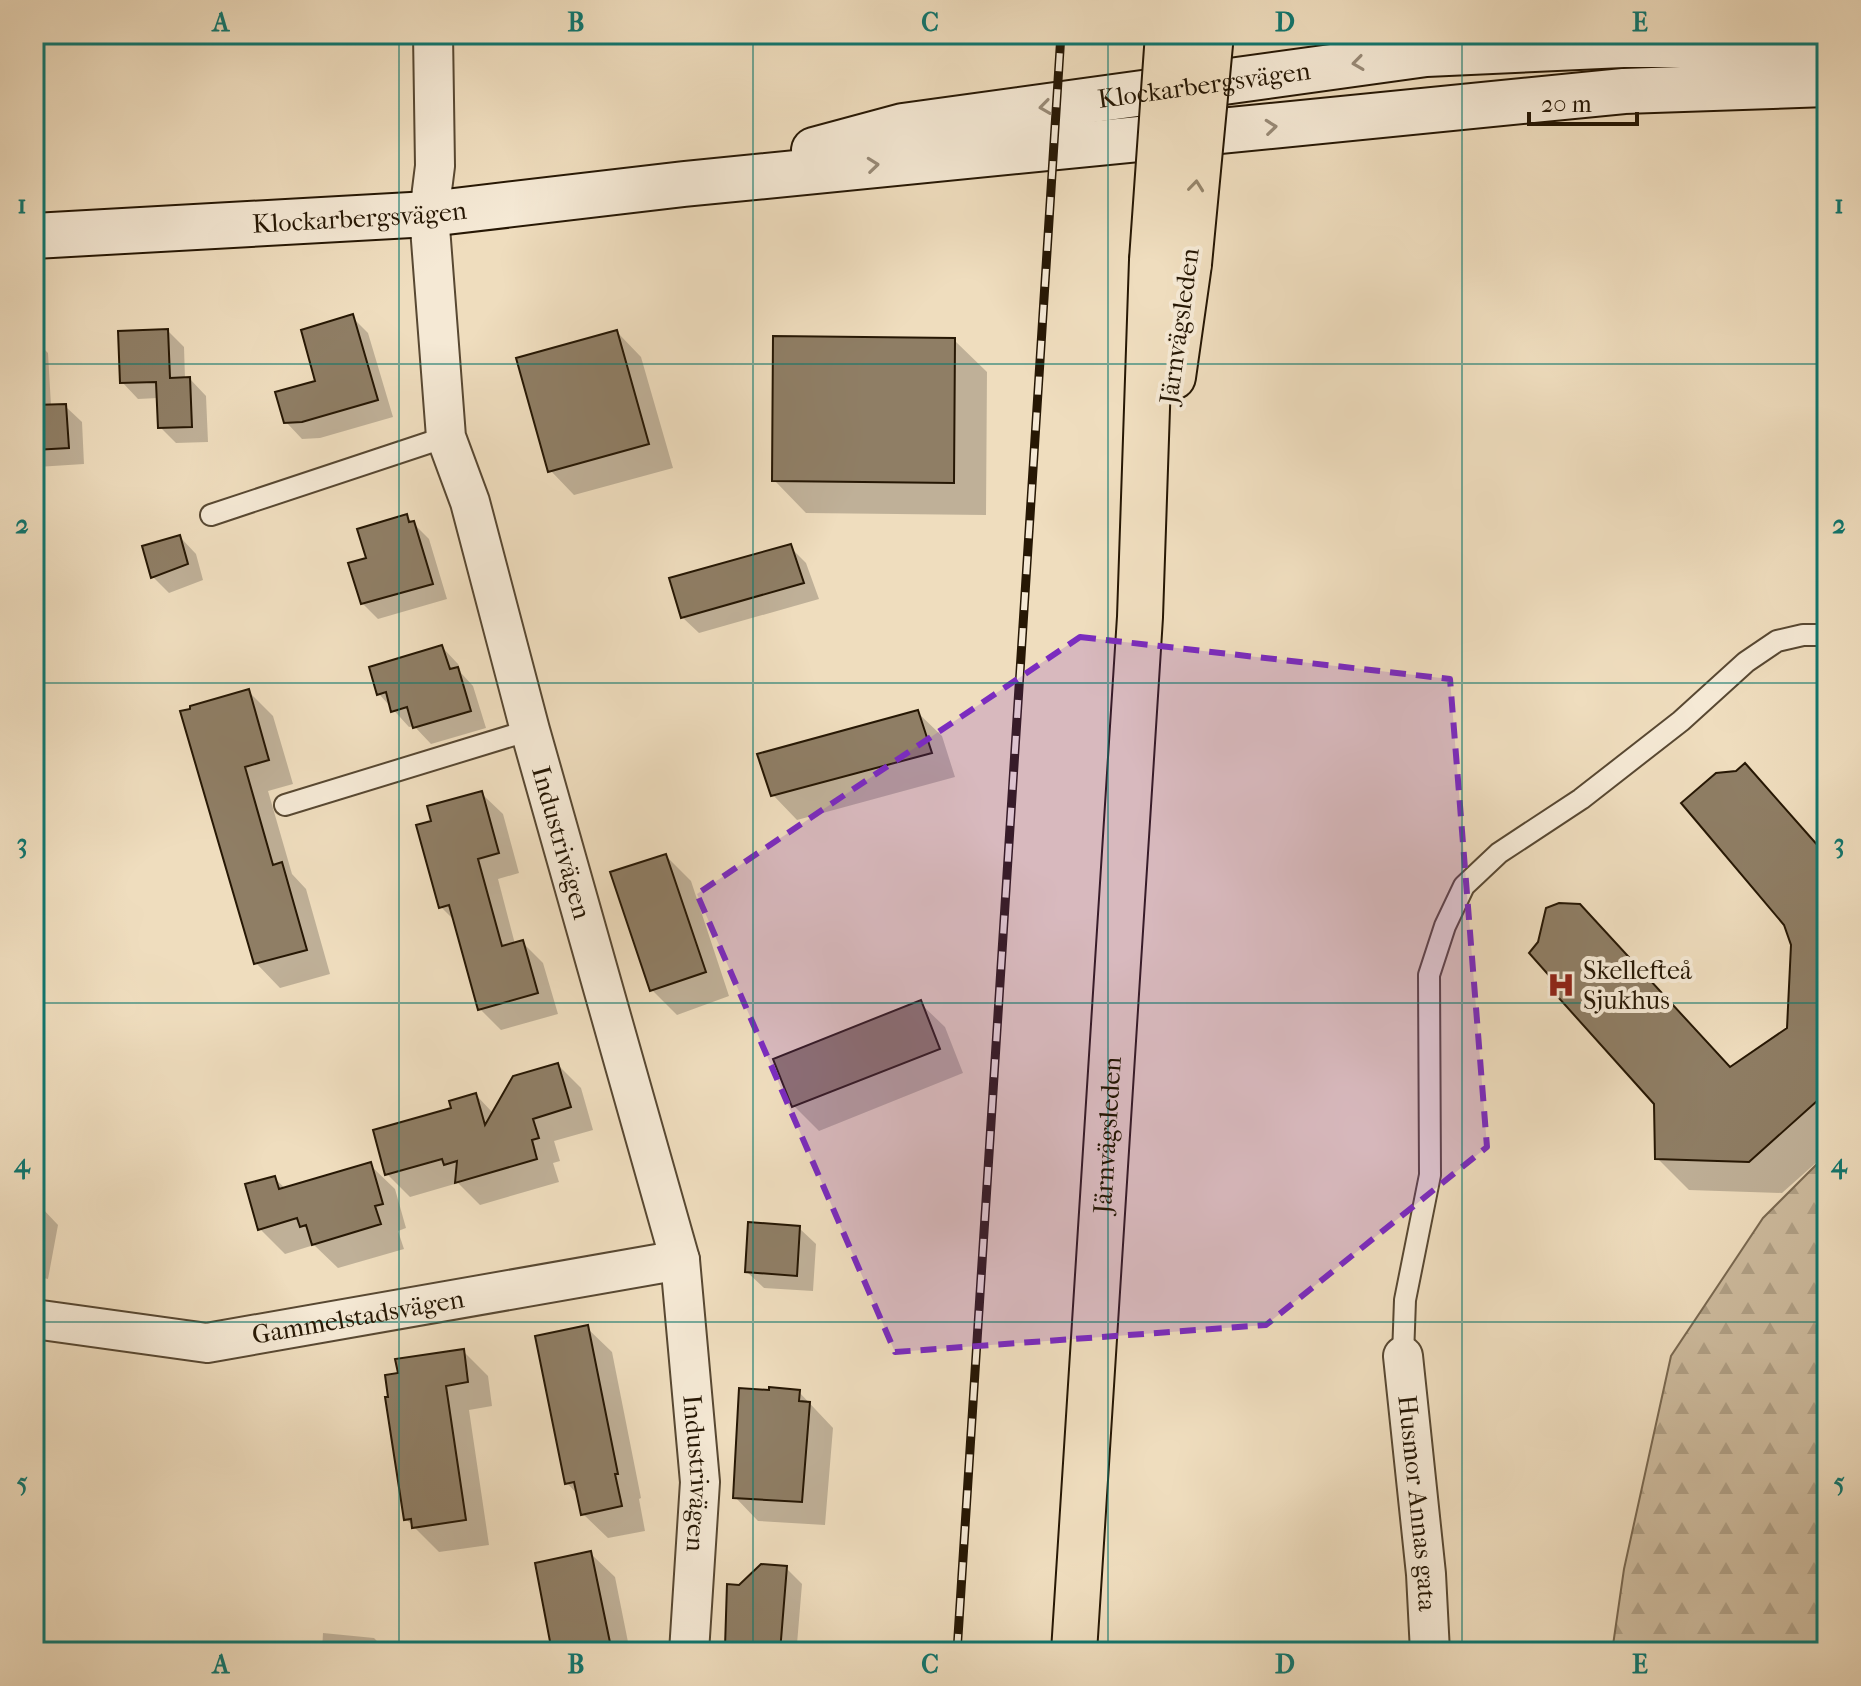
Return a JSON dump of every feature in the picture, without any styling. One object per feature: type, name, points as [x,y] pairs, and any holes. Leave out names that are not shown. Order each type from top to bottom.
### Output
[{"type":"main road","name":"Järnvägsleden","points":[[1074,1652],[1140,617],[1170,262],[1168,34]]},
{"type":"main road","name":"Järnvägsleden","points":[[1170,262],[1211,34]]},
{"type":"main road","name":"Klockarbergsvägen","points":[[684,184],[903,126],[1426,54],[1622,38],[1827,45]]},
{"type":"main road","points":[[1622,38],[1624,91]]},
{"type":"main road","name":"Klockarbergsvägen","points":[[34,236],[429,214],[684,184],[1624,91],[1827,84]]},
{"type":"street","name":"Industrivägen","points":[[433,34],[435,166],[429,214],[446,437],[470,502],[530,730],[680,1260],[700,1482],[689,1652]]},
{"type":"street","name":"Gammelstadsvägen","points":[[34,1319],[207,1343],[680,1260]]},
{"type":"street","name":"Husmor Annas gata","points":[[1403,1356],[1426,1574],[1430,1652]]},
{"type":"lane","points":[[211,515],[446,437]]},
{"type":"lane","points":[[1403,1356],[1405,1300],[1430,1175],[1429,975],[1445,926],[1464,886],[1499,853],[1581,799],[1681,721],[1746,662],[1777,641],[1803,635],[1827,635]]},
{"type":"lane","points":[[285,805],[530,730]]},
{"type":"highlighted area","points":[[1080,637],[1450,679],[1487,1147],[1266,1325],[895,1352],[697,894]]},
{"type":"green space","points":[[1827,1154],[1827,1652],[1612,1652],[1624,1569],[1671,1356],[1763,1218]]},
{"type":"building","points":[[353,314],[378,400],[302,422],[284,423],[275,392],[315,381],[301,330]]},
{"type":"building","points":[[168,329],[170,378],[190,377],[192,427],[158,428],[156,382],[120,383],[118,331]]},
{"type":"building","points":[[617,330],[649,444],[548,472],[516,358]]},
{"type":"building","points":[[773,336],[955,338],[954,483],[772,481]]},
{"type":"building","points":[[66,404],[69,448],[34,450],[34,405]]},
{"type":"building","points":[[407,514],[409,522],[414,521],[433,584],[361,604],[348,563],[366,558],[357,529]]},
{"type":"building","points":[[180,535],[188,564],[151,578],[142,546]]},
{"type":"building","points":[[791,544],[804,583],[681,618],[669,578]]},
{"type":"building","points":[[442,645],[450,669],[458,667],[471,711],[413,728],[407,707],[391,712],[386,692],[377,695],[369,667]]},
{"type":"building","points":[[249,689],[269,760],[245,767],[273,865],[282,862],[307,950],[254,964],[180,711]]},
{"type":"building","points":[[918,710],[932,753],[771,796],[757,754]]},
{"type":"building","points":[[1745,763],[1827,856],[1827,1092],[1749,1162],[1655,1159],[1654,1104],[1549,987],[1554,981],[1529,953],[1538,942],[1546,908],[1559,903],[1580,904],[1730,1067],[1787,1028],[1791,945],[1784,925],[1681,803],[1716,773],[1736,771]]},
{"type":"building","points":[[482,791],[499,853],[478,859],[502,946],[523,940],[538,993],[478,1010],[449,905],[439,908],[416,825],[431,821],[427,806]]},
{"type":"building","points":[[666,854],[706,972],[650,991],[610,872]]},
{"type":"building","points":[[921,1000],[940,1049],[792,1107],[773,1059]]},
{"type":"building","points":[[558,1063],[571,1107],[533,1119],[539,1138],[532,1140],[537,1159],[455,1183],[457,1161],[444,1165],[442,1159],[385,1175],[373,1130],[451,1108],[449,1101],[476,1093],[485,1125],[513,1076]]},
{"type":"building","points":[[371,1162],[383,1204],[375,1206],[381,1224],[312,1245],[306,1225],[300,1227],[297,1218],[258,1230],[245,1184],[275,1176],[279,1189]]},
{"type":"building","points":[[748,1222],[800,1226],[797,1276],[745,1272]]},
{"type":"building","points":[[588,1325],[622,1506],[581,1515],[574,1482],[565,1484],[535,1336]]},
{"type":"building","points":[[464,1349],[468,1382],[446,1386],[466,1520],[412,1528],[411,1519],[404,1520],[385,1397],[388,1397],[385,1375],[398,1373],[395,1359]]},
{"type":"building","points":[[769,1387],[800,1390],[799,1401],[810,1402],[802,1502],[733,1498],[739,1388],[769,1390]]},
{"type":"building","points":[[591,1551],[612,1652],[552,1652],[535,1563]]},
{"type":"building","points":[[761,1564],[787,1566],[780,1652],[746,1652],[746,1649],[725,1647],[727,1584],[739,1585]]},
{"type":"railway","points":[[957,1652],[1061,34]]},
{"type":"place","name":"Skellefteå Sjukhus","points":[[1561,985]]}]
